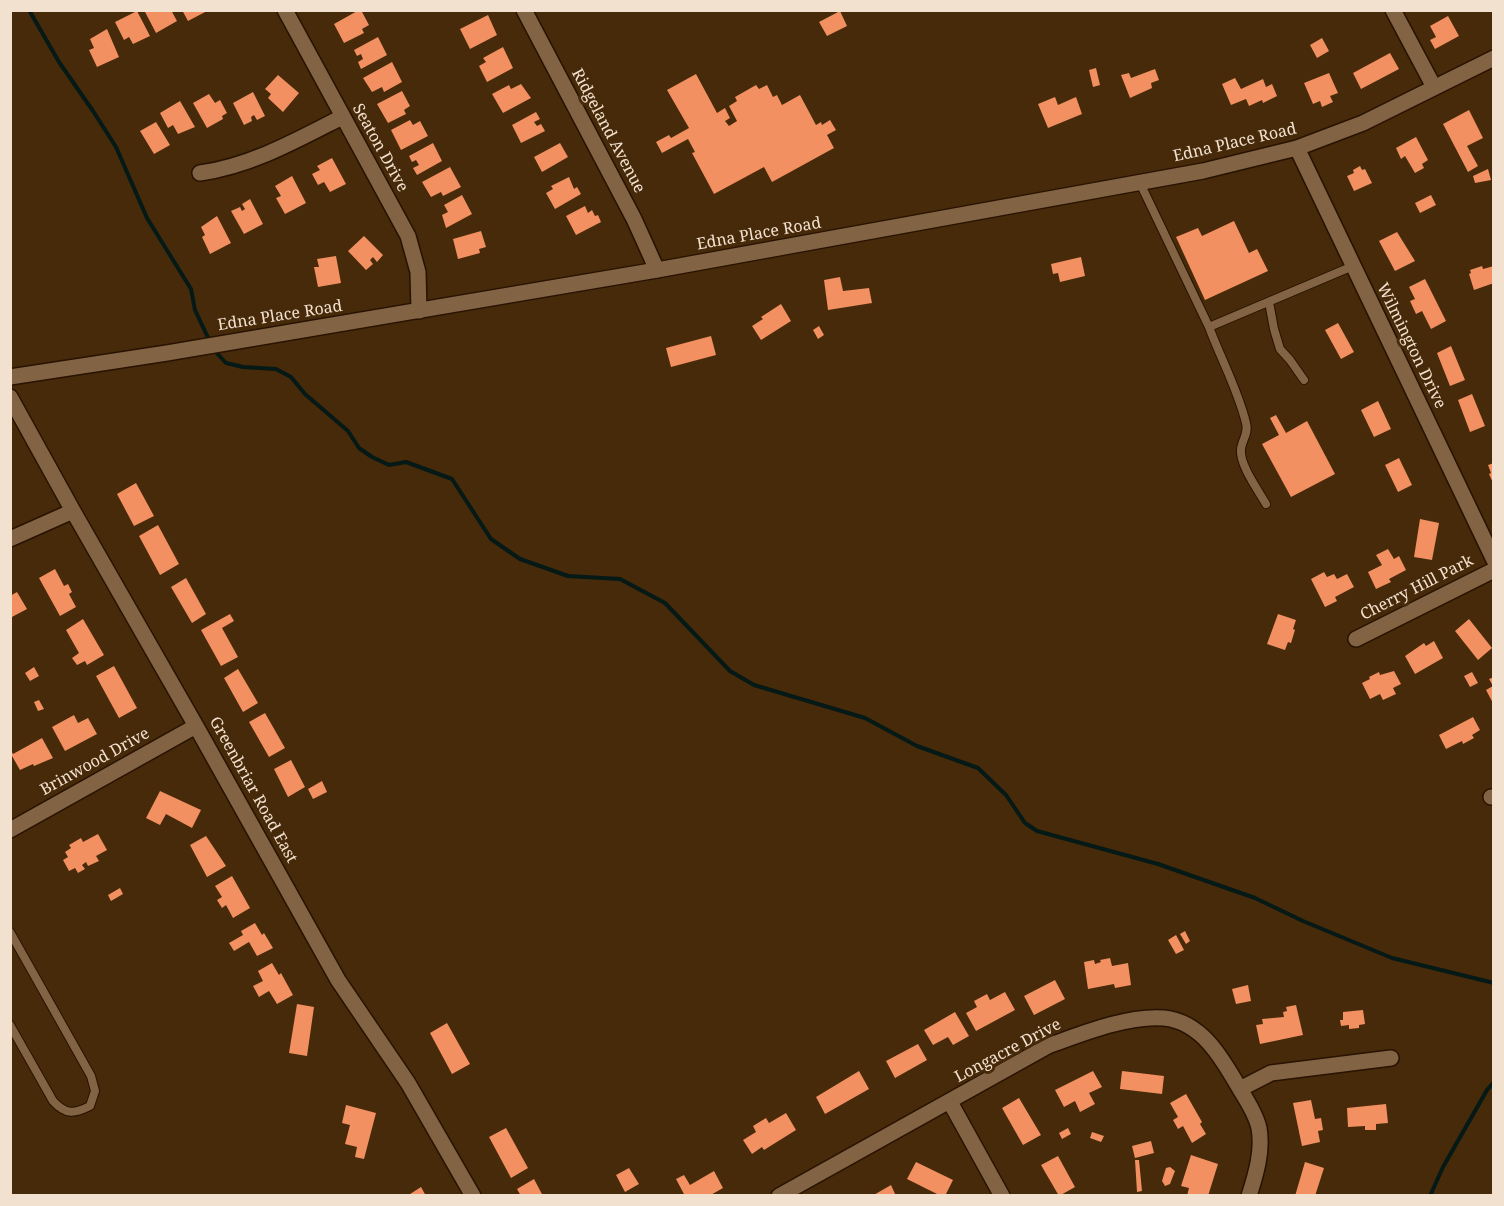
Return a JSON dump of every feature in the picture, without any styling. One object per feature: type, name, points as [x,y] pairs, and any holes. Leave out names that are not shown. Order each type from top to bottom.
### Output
[{"type":"street","name":"Seaton Drive","points":[[285,10],[408,236],[418,272],[419,311]]},
{"type":"street","name":"Ridgeland Avenue","points":[[524,10],[634,219],[657,270]]},
{"type":"street","points":[[1393,10],[1434,87]]},
{"type":"street","name":"Edna Place Road","points":[[10,377],[657,270],[1203,171],[1297,148],[1363,123],[1494,58]]},
{"type":"street","points":[[200,173],[223,170],[266,154],[342,117]]},
{"type":"street","name":"Wilmington Drive","points":[[1297,148],[1494,560]]},
{"type":"street","name":"Greenbriar Road East","points":[[10,398],[338,980],[408,1083],[473,1196]]},
{"type":"street","points":[[10,539],[72,511]]},
{"type":"street","name":"Cherry Hill Park","points":[[1356,639],[1494,570]]},
{"type":"street","name":"Brinwood Drive","points":[[10,830],[196,726]]},
{"type":"street","name":"Longacre Drive","points":[[779,1196],[1048,1046],[1088,1031],[1150,1017],[1167,1018],[1201,1034],[1218,1052],[1253,1111],[1259,1128],[1259,1159],[1249,1196]]},
{"type":"street","points":[[1240,1089],[1271,1073],[1391,1058]]},
{"type":"street","points":[[950,1102],[1002,1196]]},
{"type":"lane","points":[[1140,183],[1209,327],[1219,355],[1239,397],[1248,429],[1241,449],[1241,460],[1266,504]]},
{"type":"lane","points":[[1209,327],[1353,266]]},
{"type":"lane","points":[[1269,302],[1280,349],[1304,380]]},
{"type":"lane","points":[[10,932],[91,1076],[95,1091],[90,1106],[76,1113],[61,1109],[53,1101],[10,1024]]},
{"type":"building","points":[[144,10],[171,10],[177,21],[156,33]]},
{"type":"building","points":[[182,10],[209,10],[188,21]]},
{"type":"building","points":[[359,10],[369,25],[362,29],[364,33],[344,43],[334,24]]},
{"type":"building","points":[[137,11],[150,36],[133,44],[129,37],[124,40],[115,22]]},
{"type":"building","points":[[840,11],[847,26],[827,36],[819,22]]},
{"type":"building","points":[[488,15],[497,35],[470,49],[460,29]]},
{"type":"building","points":[[1448,16],[1459,36],[1435,49],[1430,40],[1436,37],[1430,26]]},
{"type":"building","points":[[107,29],[119,57],[97,67],[89,50],[94,48],[90,39]]},
{"type":"building","points":[[378,37],[387,55],[361,69],[358,62],[363,59],[361,54],[357,56],[354,50]]},
{"type":"building","points":[[1322,38],[1329,51],[1317,58],[1310,45]]},
{"type":"building","points":[[503,47],[513,68],[487,82],[479,66],[486,62],[483,58]]},
{"type":"building","points":[[1390,53],[1399,69],[1361,89],[1353,73]]},
{"type":"building","points":[[392,62],[402,82],[384,92],[382,87],[372,92],[363,78]]},
{"type":"building","points":[[1096,68],[1100,85],[1093,87],[1089,70]]},
{"type":"building","points":[[1155,69],[1159,80],[1151,83],[1152,88],[1130,98],[1121,75],[1129,73],[1131,78]]},
{"type":"building","points":[[1329,73],[1338,93],[1330,96],[1333,102],[1322,107],[1320,101],[1313,104],[1304,83]]},
{"type":"building","points":[[696,74],[717,113],[725,108],[730,118],[725,121],[729,126],[737,121],[729,106],[737,101],[735,97],[756,85],[759,89],[767,85],[773,97],[777,95],[782,105],[800,95],[816,125],[821,122],[822,125],[830,120],[836,130],[827,135],[834,148],[772,182],[764,167],[714,194],[692,153],[695,152],[688,139],[662,153],[656,142],[669,135],[671,138],[689,128],[667,90]]},
{"type":"building","points":[[278,75],[299,93],[283,112],[268,98],[271,94],[265,89]]},
{"type":"building","points":[[1235,78],[1241,89],[1263,79],[1266,87],[1272,84],[1277,96],[1263,103],[1262,100],[1249,106],[1246,99],[1231,105],[1222,84]]},
{"type":"building","points":[[521,84],[531,98],[503,113],[492,94],[509,85],[511,89]]},
{"type":"building","points":[[402,91],[410,106],[404,110],[406,114],[388,123],[377,104]]},
{"type":"building","points":[[253,92],[265,116],[257,120],[254,115],[251,117],[252,121],[244,125],[233,103]]},
{"type":"building","points":[[209,94],[215,103],[220,100],[227,113],[222,116],[223,119],[207,128],[193,103]]},
{"type":"building","points":[[1055,97],[1058,105],[1076,97],[1082,114],[1048,128],[1038,104]]},
{"type":"building","points":[[180,101],[195,127],[178,134],[173,125],[168,128],[160,113]]},
{"type":"building","points":[[1469,110],[1483,138],[1467,146],[1478,166],[1468,172],[1443,124]]},
{"type":"building","points":[[536,112],[540,119],[534,122],[537,126],[541,124],[545,131],[521,143],[512,125]]},
{"type":"building","points":[[410,120],[413,125],[420,121],[428,136],[401,150],[391,130]]},
{"type":"building","points":[[156,122],[170,145],[154,154],[140,131]]},
{"type":"building","points":[[1416,137],[1428,160],[1422,164],[1424,168],[1415,173],[1405,156],[1401,159],[1396,148]]},
{"type":"building","points":[[433,143],[442,161],[417,175],[413,168],[419,165],[416,160],[412,162],[409,156]]},
{"type":"building","points":[[560,143],[568,157],[542,172],[534,157]]},
{"type":"building","points":[[332,158],[346,184],[330,192],[324,182],[318,185],[312,174],[320,170],[317,166]]},
{"type":"building","points":[[1360,166],[1362,170],[1365,169],[1372,183],[1354,191],[1347,176],[1354,173],[1353,170]]},
{"type":"building","points":[[450,167],[461,187],[443,196],[441,192],[431,197],[422,182]]},
{"type":"building","points":[[1488,169],[1491,180],[1475,183],[1473,176]]},
{"type":"building","points":[[292,176],[306,203],[285,214],[276,198],[281,196],[275,186]]},
{"type":"building","points":[[569,177],[574,189],[577,187],[581,194],[555,209],[546,193],[553,189],[551,186]]},
{"type":"building","points":[[462,195],[472,214],[446,228],[442,215],[448,212],[444,205]]},
{"type":"building","points":[[1431,195],[1436,205],[1420,213],[1415,203]]},
{"type":"building","points":[[250,199],[263,224],[244,234],[231,211],[240,207],[242,211],[245,209],[242,204]]},
{"type":"building","points":[[585,206],[588,213],[592,210],[595,216],[598,215],[601,222],[576,235],[566,216]]},
{"type":"building","points":[[217,216],[231,243],[210,254],[202,237],[205,235],[201,227]]},
{"type":"building","points":[[1234,221],[1249,253],[1257,249],[1268,271],[1205,300],[1176,237],[1198,228],[1202,236]]},
{"type":"building","points":[[481,231],[486,247],[479,249],[480,253],[458,259],[453,239]]},
{"type":"building","points":[[1397,232],[1415,261],[1395,271],[1379,241]]},
{"type":"building","points":[[364,236],[383,255],[377,262],[373,257],[370,260],[373,264],[366,270],[348,251]]},
{"type":"building","points":[[336,256],[341,283],[318,287],[314,267],[319,267],[317,259]]},
{"type":"building","points":[[1081,257],[1085,276],[1060,282],[1058,273],[1053,274],[1051,264]]},
{"type":"building","points":[[1482,266],[1483,269],[1494,266],[1494,283],[1474,290],[1470,270]]},
{"type":"building","points":[[840,277],[843,291],[869,288],[872,303],[828,310],[824,280]]},
{"type":"building","points":[[1425,279],[1446,321],[1431,329],[1422,311],[1416,314],[1410,301],[1415,299],[1409,287]]},
{"type":"building","points":[[781,304],[791,321],[761,340],[752,326]]},
{"type":"building","points":[[1338,323],[1354,352],[1341,359],[1325,330]]},
{"type":"building","points":[[819,326],[824,335],[818,339],[813,330]]},
{"type":"building","points":[[711,336],[716,355],[671,367],[666,348]]},
{"type":"building","points":[[1451,346],[1465,380],[1450,386],[1437,353]]},
{"type":"building","points":[[1472,394],[1485,426],[1470,432],[1458,400]]},
{"type":"building","points":[[1378,401],[1391,429],[1374,437],[1361,410]]},
{"type":"building","points":[[1276,415],[1286,433],[1307,421],[1335,474],[1291,497],[1262,444],[1279,435],[1270,418]]},
{"type":"building","points":[[1399,458],[1412,485],[1398,492],[1385,465]]},
{"type":"building","points":[[1494,463],[1494,485],[1488,465]]},
{"type":"building","points":[[136,483],[154,516],[134,526],[117,494]]},
{"type":"building","points":[[1420,519],[1439,523],[1432,560],[1414,557]]},
{"type":"building","points":[[158,525],[179,564],[160,575],[139,536]]},
{"type":"building","points":[[1388,549],[1394,559],[1399,556],[1406,570],[1389,579],[1391,582],[1376,589],[1368,572],[1382,565],[1376,555]]},
{"type":"building","points":[[55,569],[64,586],[68,584],[72,592],[69,594],[76,607],[60,616],[39,578]]},
{"type":"building","points":[[1324,572],[1327,577],[1334,574],[1337,579],[1347,574],[1354,587],[1335,597],[1337,601],[1325,607],[1311,579]]},
{"type":"building","points":[[186,578],[206,614],[192,623],[171,587]]},
{"type":"building","points":[[17,592],[27,609],[10,618],[10,596]]},
{"type":"building","points":[[230,614],[234,621],[222,628],[238,657],[221,666],[201,630]]},
{"type":"building","points":[[1278,614],[1296,620],[1291,643],[1288,642],[1285,650],[1267,644]]},
{"type":"building","points":[[83,619],[104,655],[87,665],[85,661],[77,665],[72,658],[79,653],[66,630]]},
{"type":"building","points":[[1469,619],[1492,648],[1478,660],[1455,631]]},
{"type":"building","points":[[1434,641],[1443,658],[1415,674],[1405,656],[1424,643],[1426,646]]},
{"type":"building","points":[[114,666],[137,708],[119,718],[96,676]]},
{"type":"building","points":[[34,667],[39,676],[30,681],[25,673]]},
{"type":"building","points":[[238,669],[258,703],[243,712],[224,678]]},
{"type":"building","points":[[1394,671],[1401,684],[1393,688],[1396,694],[1383,700],[1380,694],[1370,699],[1362,683],[1379,672],[1380,675]]},
{"type":"building","points":[[1472,672],[1478,683],[1470,687],[1464,676]]},
{"type":"building","points":[[1494,677],[1494,705],[1486,690],[1493,686],[1489,679]]},
{"type":"building","points":[[39,700],[44,709],[38,711],[34,702]]},
{"type":"building","points":[[265,713],[285,748],[269,757],[249,722]]},
{"type":"building","points":[[74,715],[78,723],[88,718],[97,734],[65,751],[52,727]]},
{"type":"building","points":[[1473,717],[1480,730],[1472,735],[1474,738],[1446,749],[1439,735]]},
{"type":"building","points":[[42,738],[53,758],[20,770],[12,756],[10,757],[10,749],[13,754]]},
{"type":"building","points":[[291,760],[305,787],[288,797],[274,769]]},
{"type":"building","points":[[322,781],[327,792],[313,799],[308,789]]},
{"type":"building","points":[[160,791],[201,810],[192,828],[166,814],[160,825],[146,818]]},
{"type":"building","points":[[98,834],[107,850],[96,856],[99,861],[88,866],[86,862],[82,865],[85,869],[78,873],[75,868],[69,871],[63,860],[68,857],[65,852],[71,848],[69,845],[81,838],[83,842]]},
{"type":"building","points":[[206,836],[226,866],[207,877],[190,845]]},
{"type":"building","points":[[232,876],[250,908],[233,918],[226,905],[222,908],[217,900],[222,897],[215,886]]},
{"type":"building","points":[[120,888],[123,894],[111,901],[108,895]]},
{"type":"building","points":[[255,923],[273,948],[257,956],[249,942],[234,951],[229,943],[243,935],[241,931]]},
{"type":"building","points":[[1185,931],[1190,941],[1186,944],[1180,934]]},
{"type":"building","points":[[1176,935],[1184,950],[1176,954],[1168,940]]},
{"type":"building","points":[[1110,958],[1112,966],[1128,963],[1131,985],[1115,988],[1114,984],[1088,989],[1084,962],[1094,960],[1095,964],[1101,962],[1100,960]]},
{"type":"building","points":[[272,963],[279,975],[281,973],[293,995],[277,1004],[269,991],[259,997],[253,986],[263,981],[258,971]]},
{"type":"building","points":[[1055,980],[1065,999],[1034,1015],[1024,996]]},
{"type":"building","points":[[1248,985],[1251,1001],[1236,1004],[1232,989]]},
{"type":"building","points":[[1005,992],[1015,1010],[976,1031],[966,1013],[977,1007],[974,1001],[987,994],[990,1000]]},
{"type":"building","points":[[297,1004],[314,1007],[307,1056],[289,1053]]},
{"type":"building","points":[[1296,1005],[1303,1035],[1260,1044],[1256,1025],[1263,1024],[1262,1019],[1284,1017],[1283,1012],[1287,1011],[1286,1007]]},
{"type":"building","points":[[1363,1010],[1365,1024],[1359,1025],[1359,1028],[1349,1029],[1349,1025],[1341,1026],[1340,1020],[1343,1020],[1343,1012]]},
{"type":"building","points":[[955,1012],[969,1036],[953,1045],[948,1037],[933,1045],[924,1030]]},
{"type":"building","points":[[447,1023],[470,1064],[452,1074],[430,1033]]},
{"type":"building","points":[[918,1044],[927,1060],[895,1078],[886,1061]]},
{"type":"building","points":[[859,1071],[869,1089],[825,1114],[816,1097]]},
{"type":"building","points":[[1093,1071],[1102,1087],[1089,1093],[1095,1104],[1080,1112],[1075,1101],[1064,1107],[1055,1090]]},
{"type":"building","points":[[1122,1071],[1164,1076],[1162,1094],[1120,1089]]},
{"type":"building","points":[[1186,1094],[1206,1134],[1192,1143],[1183,1126],[1178,1129],[1173,1120],[1178,1117],[1170,1103]]},
{"type":"building","points":[[1019,1098],[1041,1135],[1023,1145],[1002,1108]]},
{"type":"building","points":[[1311,1100],[1315,1119],[1321,1118],[1323,1130],[1318,1131],[1320,1142],[1302,1146],[1293,1103]]},
{"type":"building","points":[[1386,1104],[1388,1123],[1376,1124],[1376,1130],[1365,1130],[1365,1126],[1348,1127],[1347,1108]]},
{"type":"building","points":[[346,1105],[376,1113],[364,1159],[355,1157],[357,1147],[345,1144],[350,1125],[342,1123]]},
{"type":"building","points":[[786,1113],[796,1130],[764,1150],[762,1147],[752,1154],[743,1140],[756,1132],[753,1126],[766,1118],[769,1123]]},
{"type":"building","points":[[506,1128],[528,1168],[511,1178],[489,1137]]},
{"type":"building","points":[[1068,1128],[1071,1134],[1062,1139],[1059,1133]]},
{"type":"building","points":[[1092,1132],[1104,1136],[1101,1142],[1090,1138]]},
{"type":"building","points":[[1151,1141],[1154,1153],[1135,1158],[1132,1146]]},
{"type":"building","points":[[1191,1155],[1218,1164],[1208,1196],[1187,1196],[1189,1188],[1181,1186]]},
{"type":"building","points":[[1058,1156],[1075,1187],[1059,1196],[1041,1165]]},
{"type":"building","points":[[1135,1160],[1139,1160],[1142,1191],[1137,1192]]},
{"type":"building","points":[[916,1162],[953,1180],[945,1196],[907,1179]]},
{"type":"building","points":[[1305,1162],[1324,1168],[1315,1196],[1295,1196]]},
{"type":"building","points":[[1170,1167],[1175,1171],[1170,1184],[1165,1186],[1162,1181],[1166,1168]]},
{"type":"building","points":[[629,1168],[639,1184],[625,1192],[616,1175]]},
{"type":"building","points":[[714,1171],[723,1188],[709,1196],[685,1196],[676,1179],[684,1175],[690,1185]]},
{"type":"building","points":[[534,1179],[543,1196],[521,1196],[517,1189]]},
{"type":"building","points":[[891,1185],[896,1196],[872,1196]]},
{"type":"building","points":[[421,1187],[426,1196],[407,1196]]},
{"type":"waterway","points":[[29,10],[59,62],[116,147],[147,218],[191,289],[195,310],[210,342]]},
{"type":"waterway","points":[[213,349],[226,363],[243,367],[276,369],[291,377],[305,394],[348,431],[359,448],[372,457],[389,465],[406,462],[452,479],[491,539],[520,559],[568,576],[620,579],[665,603],[730,671],[754,685],[865,718],[917,746],[978,768],[1006,795],[1025,823],[1037,831],[1158,864],[1255,898],[1303,921],[1392,958],[1494,983]]},
{"type":"waterway","points":[[1430,1196],[1443,1167],[1487,1090],[1494,1082]]}]
